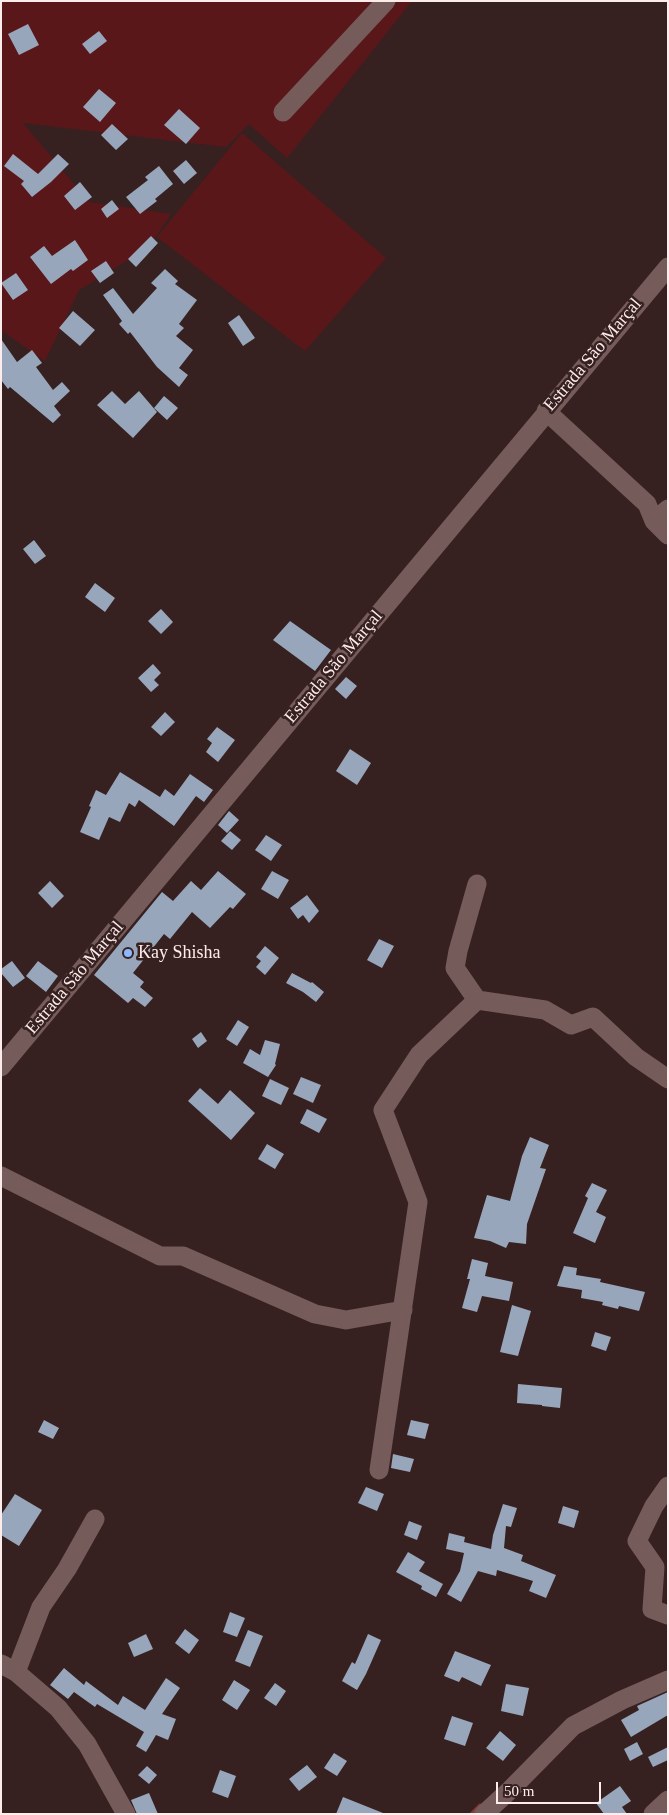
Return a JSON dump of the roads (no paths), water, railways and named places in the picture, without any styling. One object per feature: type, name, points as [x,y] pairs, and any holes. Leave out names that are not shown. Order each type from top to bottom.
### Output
[{"type":"street","points":[[283,112],[386,1]]},
{"type":"street","name":"Estrada São Marçal","points":[[1,1067],[668,266]]},
{"type":"street","points":[[546,411],[661,515],[668,535]]},
{"type":"street","points":[[478,884],[458,951],[455,968],[477,1000],[544,1010],[571,1025],[594,1017],[636,1057],[668,1079]]},
{"type":"street","points":[[379,1470],[418,1202],[384,1110],[419,1055],[477,1000]]},
{"type":"street","points":[[1,1176],[160,1256],[183,1256],[315,1314],[346,1320],[403,1310]]},
{"type":"street","points":[[668,1486],[654,1506],[637,1540],[655,1567],[652,1609],[668,1615]]},
{"type":"street","points":[[95,1519],[68,1569],[41,1607],[9,1668],[58,1708],[87,1744],[126,1814]]},
{"type":"street","points":[[484,1814],[573,1726],[622,1700],[668,1680]]},
{"type":"street","points":[[652,1814],[668,1800]]},
{"type":"waterway","points":[[472,1814],[480,1806]]},
{"type":"place","name":"Kay Shisha","points":[[128,953]]}]
